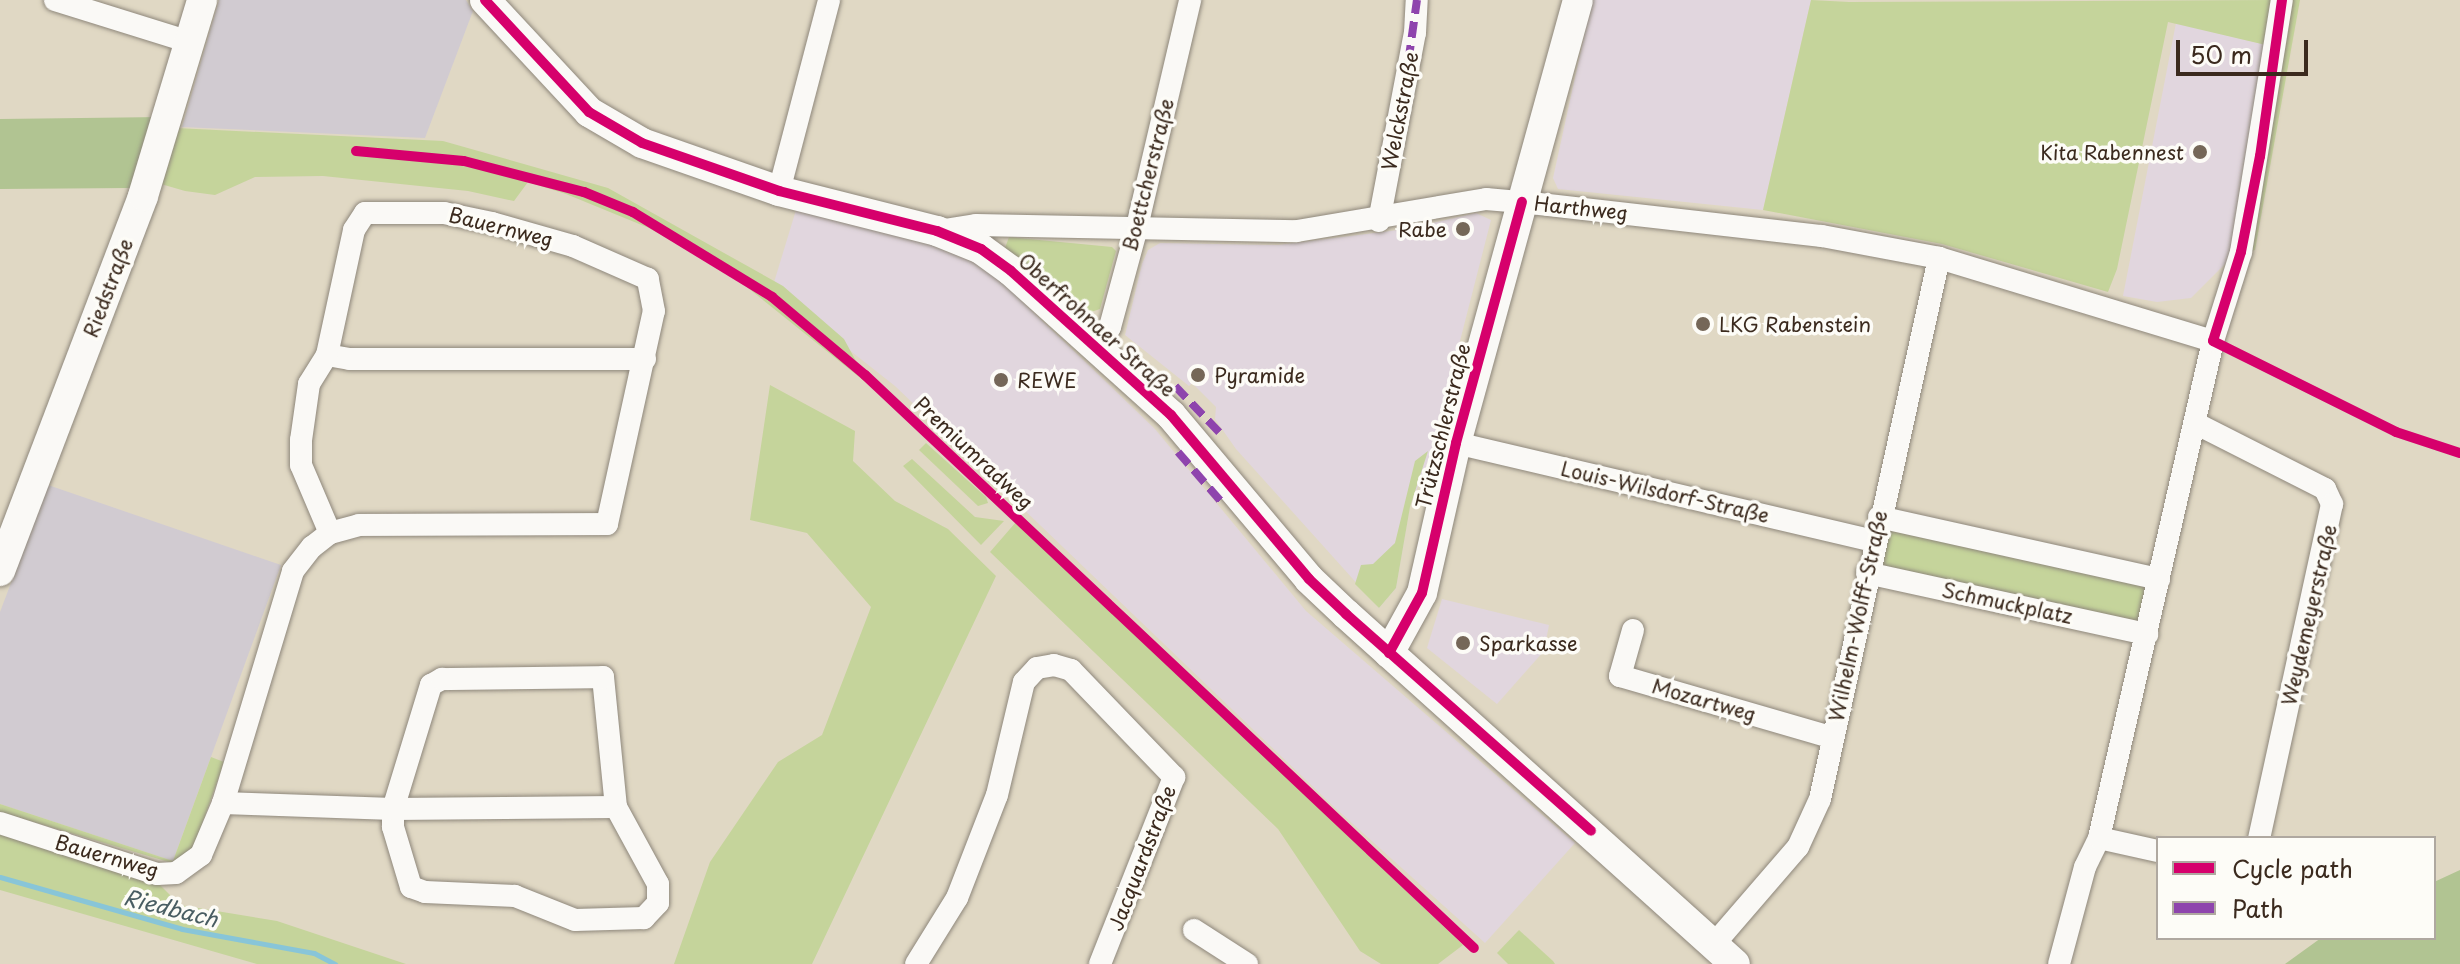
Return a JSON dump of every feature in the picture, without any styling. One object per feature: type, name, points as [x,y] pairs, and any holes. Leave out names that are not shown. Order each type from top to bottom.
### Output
[{"type":"main road","name":"Riedstraße","points":[[0,571],[143,196],[202,0]]},
{"type":"main road","name":"Oberfrohnaer Straße","points":[[485,0],[508,11],[589,112],[692,164],[779,191],[937,231],[981,249],[1098,347],[1171,415],[1309,579],[1725,954]]},
{"type":"main road","name":"Trützschlerstraße","points":[[1389,653],[1422,593],[1456,443],[1522,202],[1536,165],[1578,0]]},
{"type":"street","points":[[55,0],[190,42]]},
{"type":"street","points":[[779,191],[829,0]]},
{"type":"street","name":"Boettcherstraße","points":[[1098,347],[1110,327],[1136,231],[1190,0]]},
{"type":"street","name":"Welckstraße","points":[[1379,221],[1415,33],[1417,0]]},
{"type":"street","points":[[2059,964],[2085,867],[2099,838],[2213,341],[2241,252],[2260,156],[2282,0]]},
{"type":"street","name":"Harthweg","points":[[937,231],[976,225],[1136,231],[1297,231],[1379,221],[1486,199],[1522,202],[1822,236],[1939,258],[2213,341]]},
{"type":"street","name":"Bauernweg","points":[[0,823],[157,874],[176,873],[201,855],[223,803],[293,571],[330,533],[359,525],[607,524],[654,311],[648,279],[573,246],[444,213],[383,211],[359,219],[327,355],[312,372],[301,440],[301,465],[330,533]]},
{"type":"street","name":"Wilhelm-Wolff-Straße","points":[[1725,954],[1798,847],[1820,799],[1879,517],[1939,258]]},
{"type":"street","points":[[327,355],[350,359],[645,359]]},
{"type":"street","name":"Weydemeyerstraße","points":[[2195,423],[2325,489],[2332,504],[2259,836]]},
{"type":"street","name":"Louis-Wilsdorf-Straße","points":[[1456,443],[1874,541]]},
{"type":"street","points":[[1879,517],[2159,579]]},
{"type":"street","name":"Schmuckplatz","points":[[1867,573],[2147,634]]},
{"type":"street","name":"Mozartweg","points":[[1633,630],[1620,676],[1833,738]]},
{"type":"street","name":"Jacquardstraße","points":[[916,964],[957,898],[997,795],[1024,682],[1037,668],[1054,665],[1071,670],[1174,777],[1100,964]]},
{"type":"street","points":[[603,677],[616,807],[658,884],[658,903],[644,918],[575,920],[515,896],[425,892],[411,887],[393,827],[393,809],[431,685],[442,679],[603,677]]},
{"type":"street","points":[[223,803],[393,809],[616,807]]},
{"type":"street","points":[[2099,838],[2156,851]]},
{"type":"street","points":[[1194,930],[1247,964]]},
{"type":"shaded area","points":[[219,0],[466,0],[473,11],[425,138],[182,127]]},
{"type":"shaded area","points":[[1592,0],[1811,0],[1763,210],[1558,189],[1553,178]]},
{"type":"shaded area","name":"Kita Rabennest","points":[[2176,23],[2266,45],[2231,258],[2191,298],[2157,302],[2123,296]]},
{"type":"shaded area","points":[[796,210],[929,244],[973,262],[1002,282],[1155,429],[1306,611],[1575,843],[1485,943],[1332,805],[895,386],[772,289]]},
{"type":"shaded area","points":[[1476,213],[1491,220],[1431,454],[1410,506],[1396,588],[1379,608],[1236,449],[1215,419],[1216,407],[1192,383],[1189,386],[1125,335],[1142,264],[1148,250],[1160,243],[1278,245],[1406,229]]},
{"type":"shaded area","points":[[48,485],[281,565],[173,861],[0,804],[0,612]]},
{"type":"shaded area","points":[[1442,599],[1549,625],[1544,651],[1497,704],[1427,648]]},
{"type":"green space","points":[[1811,0],[2275,0],[2266,45],[2168,22],[2117,269],[2108,292],[1942,244],[1763,210]]},
{"type":"green space","points":[[2289,0],[2300,0],[2255,250],[2251,251]]},
{"type":"green space","points":[[163,117],[131,188],[0,189],[0,119]]},
{"type":"green space","points":[[176,128],[443,141],[608,188],[783,286],[844,339],[869,385],[733,276],[649,228],[566,194],[528,182],[514,201],[468,191],[323,176],[255,177],[215,195],[185,191],[161,184]]},
{"type":"green space","points":[[1009,237],[1112,247],[1116,251],[1100,309],[1088,313],[1005,248]]},
{"type":"green space","points":[[770,385],[855,431],[853,461],[895,501],[948,529],[996,576],[812,964],[674,964],[710,862],[778,762],[822,735],[871,607],[807,533],[750,520]]},
{"type":"green space","points":[[926,443],[986,497],[988,503],[978,506],[919,450]]},
{"type":"green space","points":[[1428,451],[1410,507],[1396,588],[1379,608],[1355,584],[1361,565],[1373,564],[1395,543],[1415,461]]},
{"type":"green space","points":[[912,459],[975,517],[1004,521],[981,545],[903,466]]},
{"type":"green space","points":[[1879,517],[2159,579],[2147,634],[1867,573]]},
{"type":"green space","points":[[1016,522],[1463,945],[1438,964],[1381,964],[1360,951],[1278,829],[990,552]]},
{"type":"green space","points":[[211,757],[224,762],[194,847],[172,863],[0,812],[0,804],[173,861]]},
{"type":"green space","points":[[0,834],[157,882],[180,905],[277,921],[406,964],[257,964],[0,890]]},
{"type":"green space","points":[[2460,870],[2460,964],[2285,964],[2318,940],[2436,940],[2436,881]]},
{"type":"green space","points":[[1519,930],[1555,964],[1508,964],[1497,953]]},
{"type":"waterway","name":"Riedbach","points":[[0,877],[182,929],[314,953],[335,964]]},
{"type":"marked path","points":[[1405,85],[1417,0]]},
{"type":"marked path","points":[[1175,386],[1219,432]]},
{"type":"marked path","points":[[1178,452],[1224,505]]},
{"type":"cycle path","points":[[485,0],[589,112],[642,143],[779,191],[937,231],[981,249],[1011,271],[1171,415],[1309,579],[1591,831]]},
{"type":"cycle path","points":[[2282,0],[2260,156],[2241,252],[2213,341],[2396,432],[2460,453]]},
{"type":"cycle path","name":"Premiumradweg","points":[[356,151],[464,161],[584,192],[633,212],[772,297],[865,375],[1474,948]]},
{"type":"cycle path","points":[[1389,653],[1422,593],[1456,443],[1522,202]]},
{"type":"place","name":"Kita Rabennest","points":[[2200,152]]},
{"type":"place","name":"Rabe","points":[[1463,229]]},
{"type":"place","name":"LKG Rabenstein","points":[[1703,324]]},
{"type":"place","name":"Pyramide","points":[[1198,375]]},
{"type":"place","name":"REWE","points":[[1001,380]]},
{"type":"place","name":"Sparkasse","points":[[1463,643]]}]
